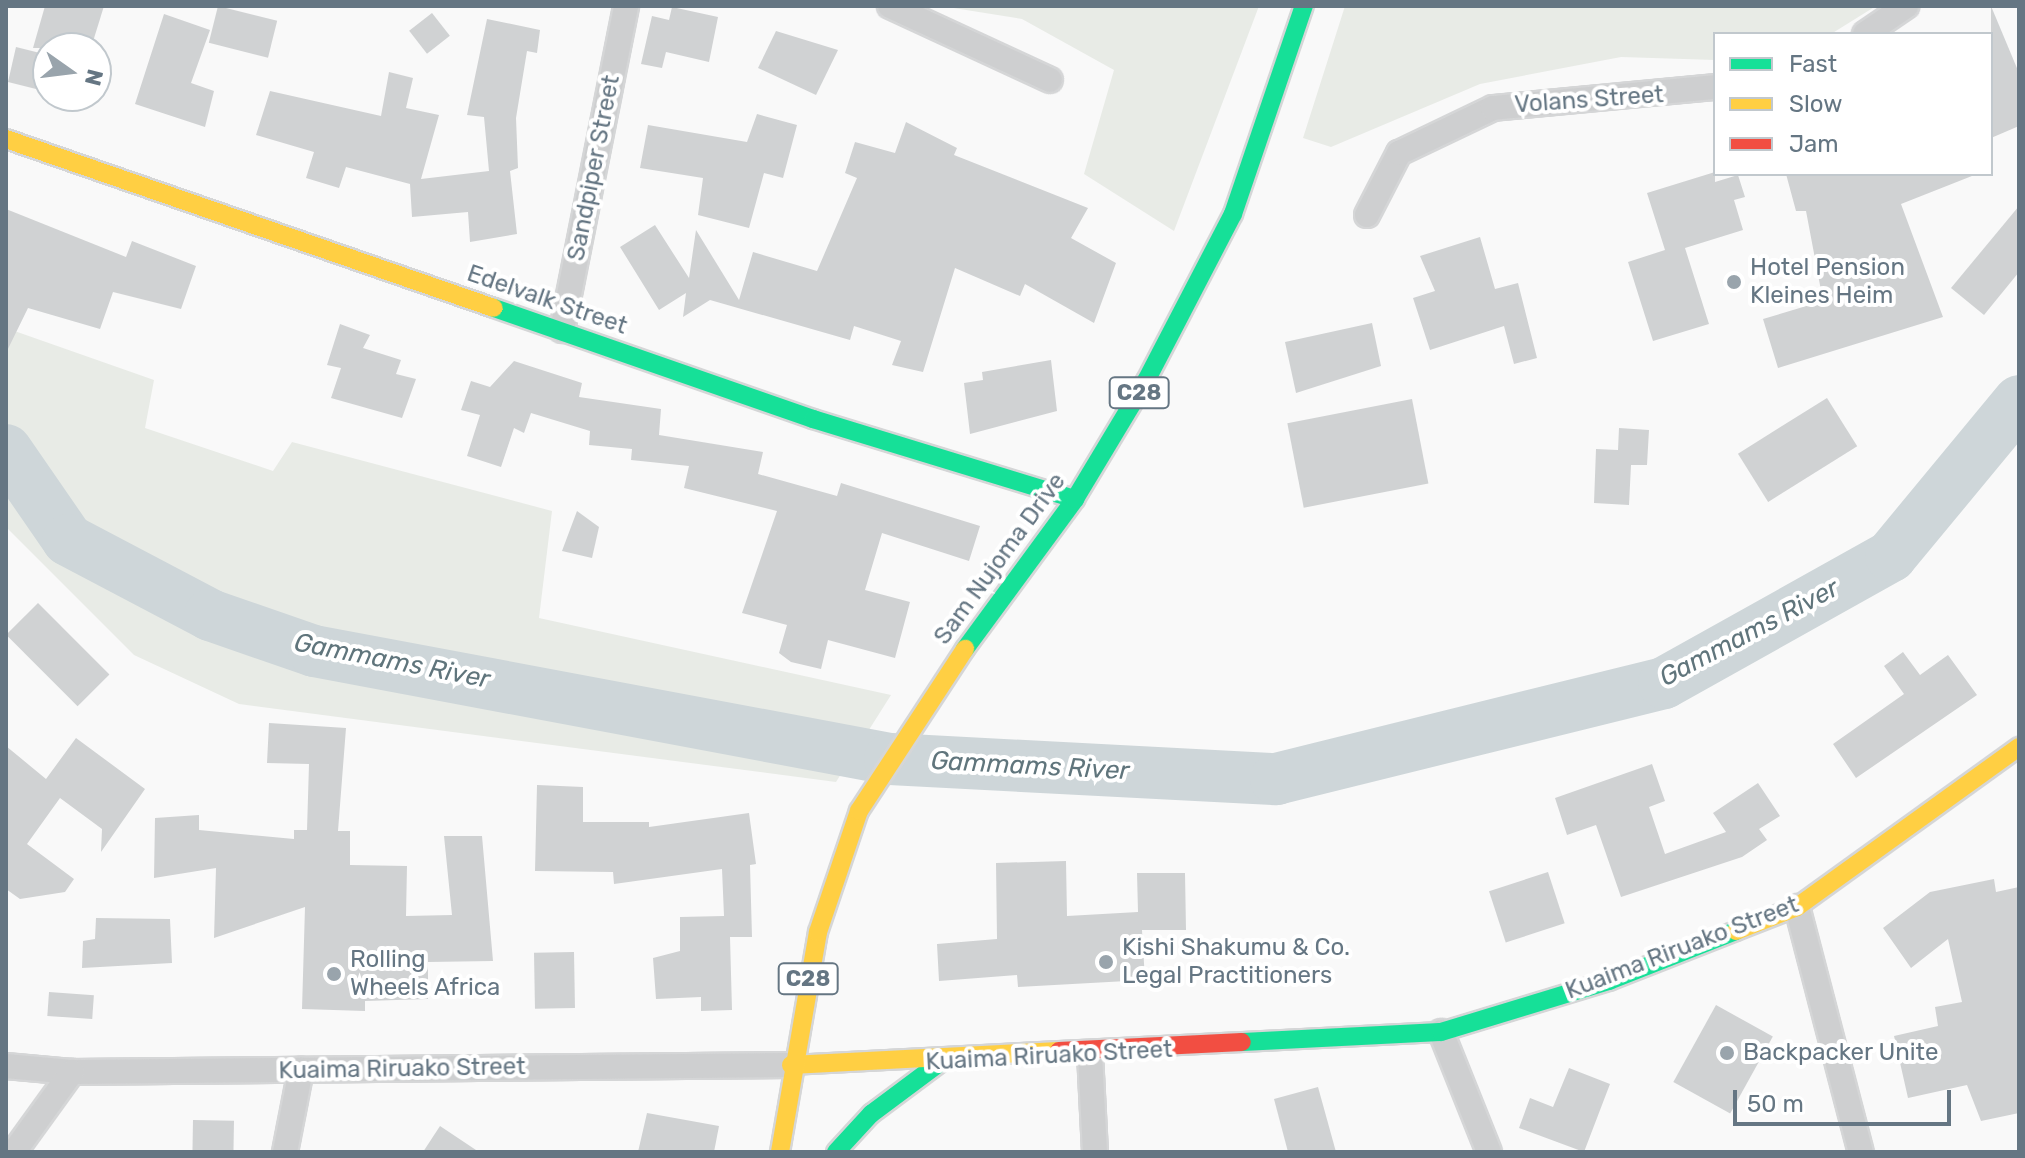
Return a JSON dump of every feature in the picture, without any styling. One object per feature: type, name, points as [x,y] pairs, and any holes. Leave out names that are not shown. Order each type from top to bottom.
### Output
[{"type":"main road","name":"Sam Nujoma Drive","points":[[780,1152],[791,1065],[818,932],[859,811],[900,742],[1075,499],[1233,214],[1304,6]]},
{"type":"main road","name":"Edelvalk Street","points":[[6,139],[813,419],[1075,499]]},
{"type":"main road","name":"Kuaima Riruako Street","points":[[791,1065],[1090,1054],[1441,1032],[1609,981],[1797,907],[2019,747]]},
{"type":"main road","points":[[836,1152],[871,1114],[942,1061]]},
{"type":"street","name":"Sandpiper Street","points":[[562,330],[626,6]]},
{"type":"street","points":[[890,6],[1050,80]]},
{"type":"street","points":[[1868,32],[1906,6]]},
{"type":"street","name":"Volans Street","points":[[1367,215],[1399,153],[1493,108],[1713,87]]},
{"type":"street","points":[[1797,907],[1861,1152]]},
{"type":"street","points":[[1441,1032],[1489,1152]]},
{"type":"street","points":[[1090,1054],[1095,1152]]},
{"type":"street","name":"Kuaima Riruako Street","points":[[6,1066],[72,1072],[791,1065]]},
{"type":"street","points":[[285,1152],[301,1070]]},
{"type":"street","points":[[14,1152],[72,1072]]},
{"type":"shaded area","points":[[941,6],[1259,6],[1174,231],[1084,174],[1114,70],[1022,19]]},
{"type":"shaded area","points":[[1345,6],[1876,6],[1834,32],[1713,32],[1713,60],[1621,57],[1480,84],[1331,147],[1303,138]]},
{"type":"shaded area","points":[[6,328],[154,380],[145,428],[273,471],[292,442],[552,511],[539,618],[891,695],[836,782],[239,704],[134,655],[6,527]]},
{"type":"building","points":[[45,6],[104,6],[96,32],[38,32]]},
{"type":"building","points":[[218,6],[277,21],[268,58],[209,43]]},
{"type":"building","points":[[1991,6],[2019,73],[2019,126],[1993,137],[1993,32]]},
{"type":"building","points":[[672,7],[718,17],[709,62],[666,52],[662,68],[641,64],[652,16],[669,20]]},
{"type":"building","points":[[432,13],[450,36],[427,54],[409,31]]},
{"type":"building","points":[[164,14],[210,30],[191,83],[214,91],[205,127],[135,104]]},
{"type":"building","points":[[487,19],[540,30],[537,53],[527,51],[516,118],[518,168],[510,171],[517,234],[470,242],[468,212],[412,217],[410,184],[346,167],[339,188],[306,178],[314,152],[256,135],[270,91],[381,116],[389,72],[413,78],[406,108],[439,115],[421,179],[489,171],[484,117],[467,115]]},
{"type":"building","points":[[776,31],[838,50],[816,95],[758,68]]},
{"type":"building","points":[[16,47],[32,51],[32,88],[8,82]]},
{"type":"building","points":[[757,114],[797,125],[783,178],[764,173],[749,228],[698,215],[703,178],[640,168],[648,125],[747,142]]},
{"type":"building","points":[[906,122],[957,148],[954,155],[1088,208],[1071,238],[1116,263],[1094,323],[1025,284],[1020,296],[955,268],[923,372],[892,365],[901,341],[854,326],[850,340],[710,300],[683,317],[686,293],[659,310],[620,247],[655,225],[689,278],[696,230],[739,300],[753,252],[817,271],[857,178],[845,173],[855,142],[895,153]]},
{"type":"building","points":[[1713,173],[1715,182],[1738,176],[1745,197],[1734,200],[1743,230],[1685,248],[1709,324],[1653,341],[1628,262],[1665,250],[1647,193]]},
{"type":"building","points":[[1787,176],[1972,176],[1901,204],[1943,317],[1778,368],[1763,319],[1823,301],[1806,211],[1796,211]]},
{"type":"building","points":[[2019,206],[2019,272],[1984,315],[1951,288]]},
{"type":"building","points":[[6,209],[126,257],[132,241],[196,266],[181,309],[113,292],[100,329],[28,308],[6,353]]},
{"type":"building","points":[[1480,237],[1495,289],[1518,283],[1537,358],[1514,364],[1504,326],[1430,350],[1413,298],[1435,291],[1420,256]]},
{"type":"building","points":[[1372,323],[1381,366],[1296,393],[1285,342]]},
{"type":"building","points":[[340,324],[370,335],[363,348],[401,360],[396,374],[416,379],[402,418],[331,398],[341,368],[327,365]]},
{"type":"building","points":[[1051,360],[1057,411],[970,434],[964,383],[983,380],[982,372]]},
{"type":"building","points":[[514,361],[582,383],[579,397],[661,409],[659,435],[763,452],[758,474],[837,496],[841,483],[980,526],[969,561],[882,533],[865,590],[910,602],[895,658],[828,640],[821,669],[791,662],[779,653],[787,625],[742,613],[777,511],[684,488],[689,466],[631,460],[632,449],[589,445],[590,431],[531,413],[524,433],[514,428],[501,467],[467,456],[480,415],[461,410],[471,381],[490,387]]},
{"type":"building","points":[[1827,398],[1857,446],[1768,502],[1738,454]]},
{"type":"building","points":[[1412,399],[1428,483],[1304,508],[1287,423]]},
{"type":"building","points":[[1619,428],[1649,430],[1647,465],[1631,465],[1629,505],[1594,503],[1596,449],[1618,450]]},
{"type":"building","points":[[577,511],[599,527],[592,558],[562,551]]},
{"type":"building","points":[[38,603],[109,674],[78,706],[6,635]]},
{"type":"building","points":[[1903,652],[1920,675],[1948,655],[1977,695],[1856,778],[1833,744],[1904,694],[1884,666]]},
{"type":"building","points":[[269,723],[346,728],[338,831],[350,831],[350,865],[407,866],[406,916],[452,915],[444,836],[482,836],[493,961],[428,962],[428,999],[365,1001],[365,1011],[302,1009],[305,907],[214,938],[216,868],[154,878],[155,818],[199,815],[199,830],[294,839],[294,830],[307,830],[309,764],[267,763]]},
{"type":"building","points":[[76,738],[145,789],[101,852],[102,829],[60,798],[27,844],[74,879],[65,892],[20,899],[6,889],[6,746],[46,779]]},
{"type":"building","points":[[1652,764],[1665,801],[1649,807],[1665,854],[1726,832],[1713,813],[1758,783],[1780,816],[1759,829],[1767,840],[1742,857],[1621,897],[1596,825],[1567,835],[1555,798]]},
{"type":"building","points":[[537,785],[583,787],[583,822],[649,822],[649,827],[749,813],[756,864],[750,865],[752,937],[730,937],[732,1010],[701,1011],[701,997],[656,999],[653,958],[680,951],[680,917],[724,916],[722,869],[614,884],[613,872],[535,871]]},
{"type":"building","points":[[1066,861],[1067,916],[1138,912],[1137,873],[1185,873],[1186,930],[1142,930],[1145,980],[1018,987],[1017,975],[939,981],[937,944],[997,939],[996,863]]},
{"type":"building","points":[[1548,872],[1565,923],[1506,943],[1489,891]]},
{"type":"building","points":[[1994,879],[1996,892],[2019,887],[2019,1113],[1981,1121],[1967,1085],[1908,1098],[1894,1036],[1938,1026],[1935,1007],[1962,1002],[1948,939],[1911,968],[1883,928],[1930,892]]},
{"type":"building","points":[[96,918],[170,919],[172,963],[82,968],[83,941],[95,939]]},
{"type":"building","points":[[574,952],[575,1008],[535,1009],[534,953]]},
{"type":"building","points":[[49,992],[94,995],[92,1019],[47,1016]]},
{"type":"building","points":[[1716,1005],[1773,1037],[1730,1113],[1673,1082]]},
{"type":"building","points":[[1569,1068],[1610,1084],[1584,1152],[1519,1128],[1530,1098],[1553,1107]]},
{"type":"building","points":[[1318,1087],[1336,1152],[1288,1152],[1274,1099]]},
{"type":"building","points":[[647,1113],[719,1126],[714,1152],[638,1152]]},
{"type":"building","points":[[193,1120],[234,1121],[233,1152],[192,1152]]},
{"type":"building","points":[[440,1126],[479,1152],[423,1152]]},
{"type":"waterway","name":"Gammams River","points":[[6,450],[68,540],[210,615],[314,651],[890,759],[1276,779],[1664,683],[1891,556],[2019,401]]},
{"type":"traffic: fast","points":[[965,649],[1075,499],[1146,381],[1233,214],[1304,6]]},
{"type":"traffic: fast","points":[[494,308],[813,419],[1075,499]]},
{"type":"traffic: fast","points":[[1242,1042],[1441,1032],[1609,981],[1736,931]]},
{"type":"traffic: fast","points":[[836,1152],[871,1114],[942,1061]]},
{"type":"traffic: slow","points":[[6,139],[494,308]]},
{"type":"traffic: slow","points":[[780,1152],[818,932],[859,811],[965,649]]},
{"type":"traffic: slow","points":[[1736,931],[1797,907],[2019,747]]},
{"type":"traffic: slow","points":[[791,1065],[1059,1051]]},
{"type":"traffic: jam","points":[[1059,1051],[1242,1042]]},
{"type":"place","name":"Hotel Pension Kleines Heim","points":[[1734,282]]},
{"type":"place","name":"Kishi Shakumu & Co. Legal Practitioners","points":[[1106,962]]},
{"type":"place","name":"Rolling Wheels Africa","points":[[334,974]]},
{"type":"place","name":"Backpacker Unite","points":[[1727,1053]]}]
